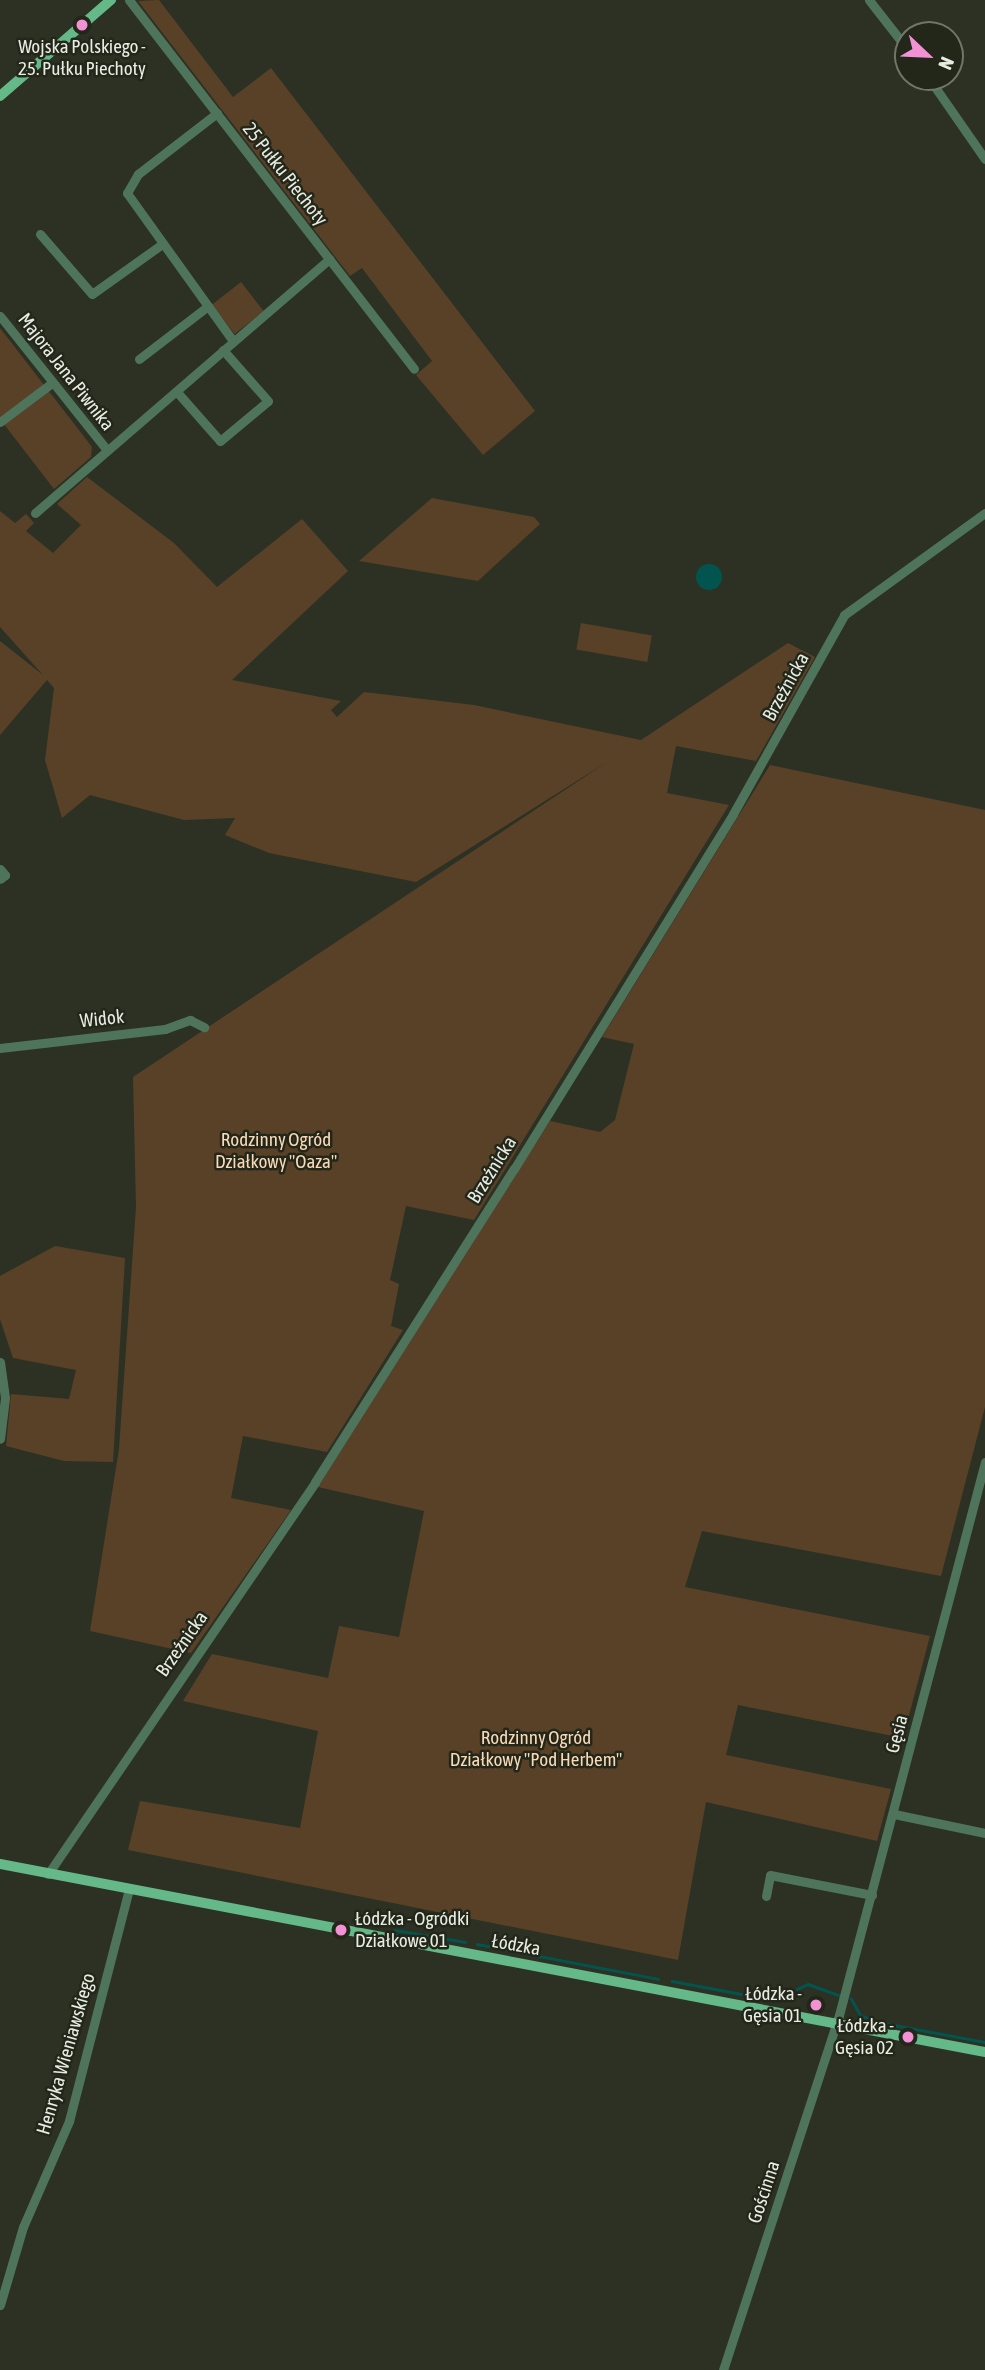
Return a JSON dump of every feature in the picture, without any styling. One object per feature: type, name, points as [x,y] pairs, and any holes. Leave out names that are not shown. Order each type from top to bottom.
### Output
[{"type":"main road","points":[[0,96],[111,0]]},
{"type":"main road","name":"Łódzka","points":[[0,1864],[838,2020],[985,2052]]},
{"type":"street","name":"25 Pułku Piechoty","points":[[129,0],[414,369]]},
{"type":"street","points":[[869,0],[894,32]]},
{"type":"street","points":[[938,91],[985,159]]},
{"type":"street","points":[[216,113],[130,183],[128,197],[233,341]]},
{"type":"street","points":[[40,234],[83,290],[94,295],[162,244]]},
{"type":"street","points":[[35,513],[329,259]]},
{"type":"street","points":[[139,359],[208,306]]},
{"type":"street","name":"Majora Jana Piwnika","points":[[0,316],[106,449]]},
{"type":"street","points":[[177,392],[220,441],[268,401],[223,350]]},
{"type":"street","points":[[0,422],[52,383]]},
{"type":"street","name":"Brzeźnicka","points":[[48,1874],[315,1482],[485,1214],[739,804],[844,615],[985,513]]},
{"type":"street","name":"Widok","points":[[0,1048],[165,1029],[190,1020],[204,1027]]},
{"type":"street","points":[[0,1362],[5,1398],[0,1439]]},
{"type":"street","name":"Gęsia","points":[[838,2020],[985,1462]]},
{"type":"street","points":[[894,1814],[985,1833]]},
{"type":"street","points":[[766,1896],[771,1875],[872,1895]]},
{"type":"street","name":"Henryka Wieniawskiego","points":[[0,2305],[23,2227],[69,2121],[129,1889]]},
{"type":"street","name":"Gościnna","points":[[723,2370],[838,2020]]},
{"type":"green space","points":[[159,0],[233,97],[271,68],[535,411],[483,455],[416,375],[432,361],[362,268],[350,276],[138,1]]},
{"type":"green space","points":[[241,282],[264,311],[235,334],[212,305]]},
{"type":"green space","points":[[0,328],[92,447],[91,457],[54,489],[0,419]]},
{"type":"green space","name":"Rodzinny Ogród Działkowy \"Oaza\"","points":[[87,477],[174,543],[217,587],[302,519],[348,571],[232,680],[341,701],[331,710],[337,717],[364,692],[474,705],[641,740],[788,643],[815,657],[756,761],[676,746],[667,793],[729,805],[474,1220],[406,1206],[390,1280],[399,1284],[391,1326],[403,1330],[327,1452],[243,1436],[231,1498],[291,1510],[191,1653],[90,1631],[119,1449],[136,1207],[133,1077],[607,762],[416,882],[269,853],[225,835],[235,818],[184,820],[90,795],[62,818],[45,760],[54,688],[47,680],[0,735],[0,641],[43,675],[0,627],[0,511],[15,523],[26,514],[34,523],[26,531],[53,553],[81,525],[57,504]]},
{"type":"green space","points":[[432,498],[534,517],[540,524],[478,581],[359,561]]},
{"type":"green space","points":[[581,623],[652,636],[647,662],[576,650]]},
{"type":"green space","name":"Rodzinny Ogród Działkowy \"Pod Herbem\"","points":[[770,765],[985,810],[985,1407],[941,1576],[702,1531],[685,1587],[930,1636],[903,1738],[738,1705],[726,1755],[891,1789],[877,1841],[706,1802],[678,1960],[128,1850],[140,1801],[300,1828],[318,1731],[183,1701],[212,1654],[328,1678],[339,1626],[399,1637],[424,1511],[318,1487],[550,1121],[600,1132],[615,1120],[634,1044],[602,1037]]},
{"type":"green space","points":[[55,1246],[125,1258],[113,1462],[64,1461],[6,1446],[11,1394],[69,1399],[76,1370],[13,1358],[0,1319],[0,1276]]},
{"type":"water","points":[[709,564],[718,568],[722,577],[718,586],[709,590],[700,586],[696,577],[700,568]]},
{"type":"waterway","points":[[395,1930],[465,1942]]},
{"type":"waterway","points":[[477,1944],[658,1979]]},
{"type":"waterway","points":[[672,1981],[752,1996]]},
{"type":"waterway","points":[[797,1989],[808,1984],[839,1995]]},
{"type":"waterway","points":[[851,1998],[861,2016],[872,2019]]},
{"type":"waterway","points":[[878,2022],[985,2042]]},
{"type":"place","name":"Wojska Polskiego - 25. Pułku Piechoty","points":[[82,25]]},
{"type":"place","name":"Łódzka - Ogródki Działkowe 01","points":[[341,1930]]},
{"type":"place","name":"Łódzka - Gęsia 01","points":[[816,2005]]},
{"type":"place","name":"Łódzka - Gęsia 02","points":[[908,2037]]}]
